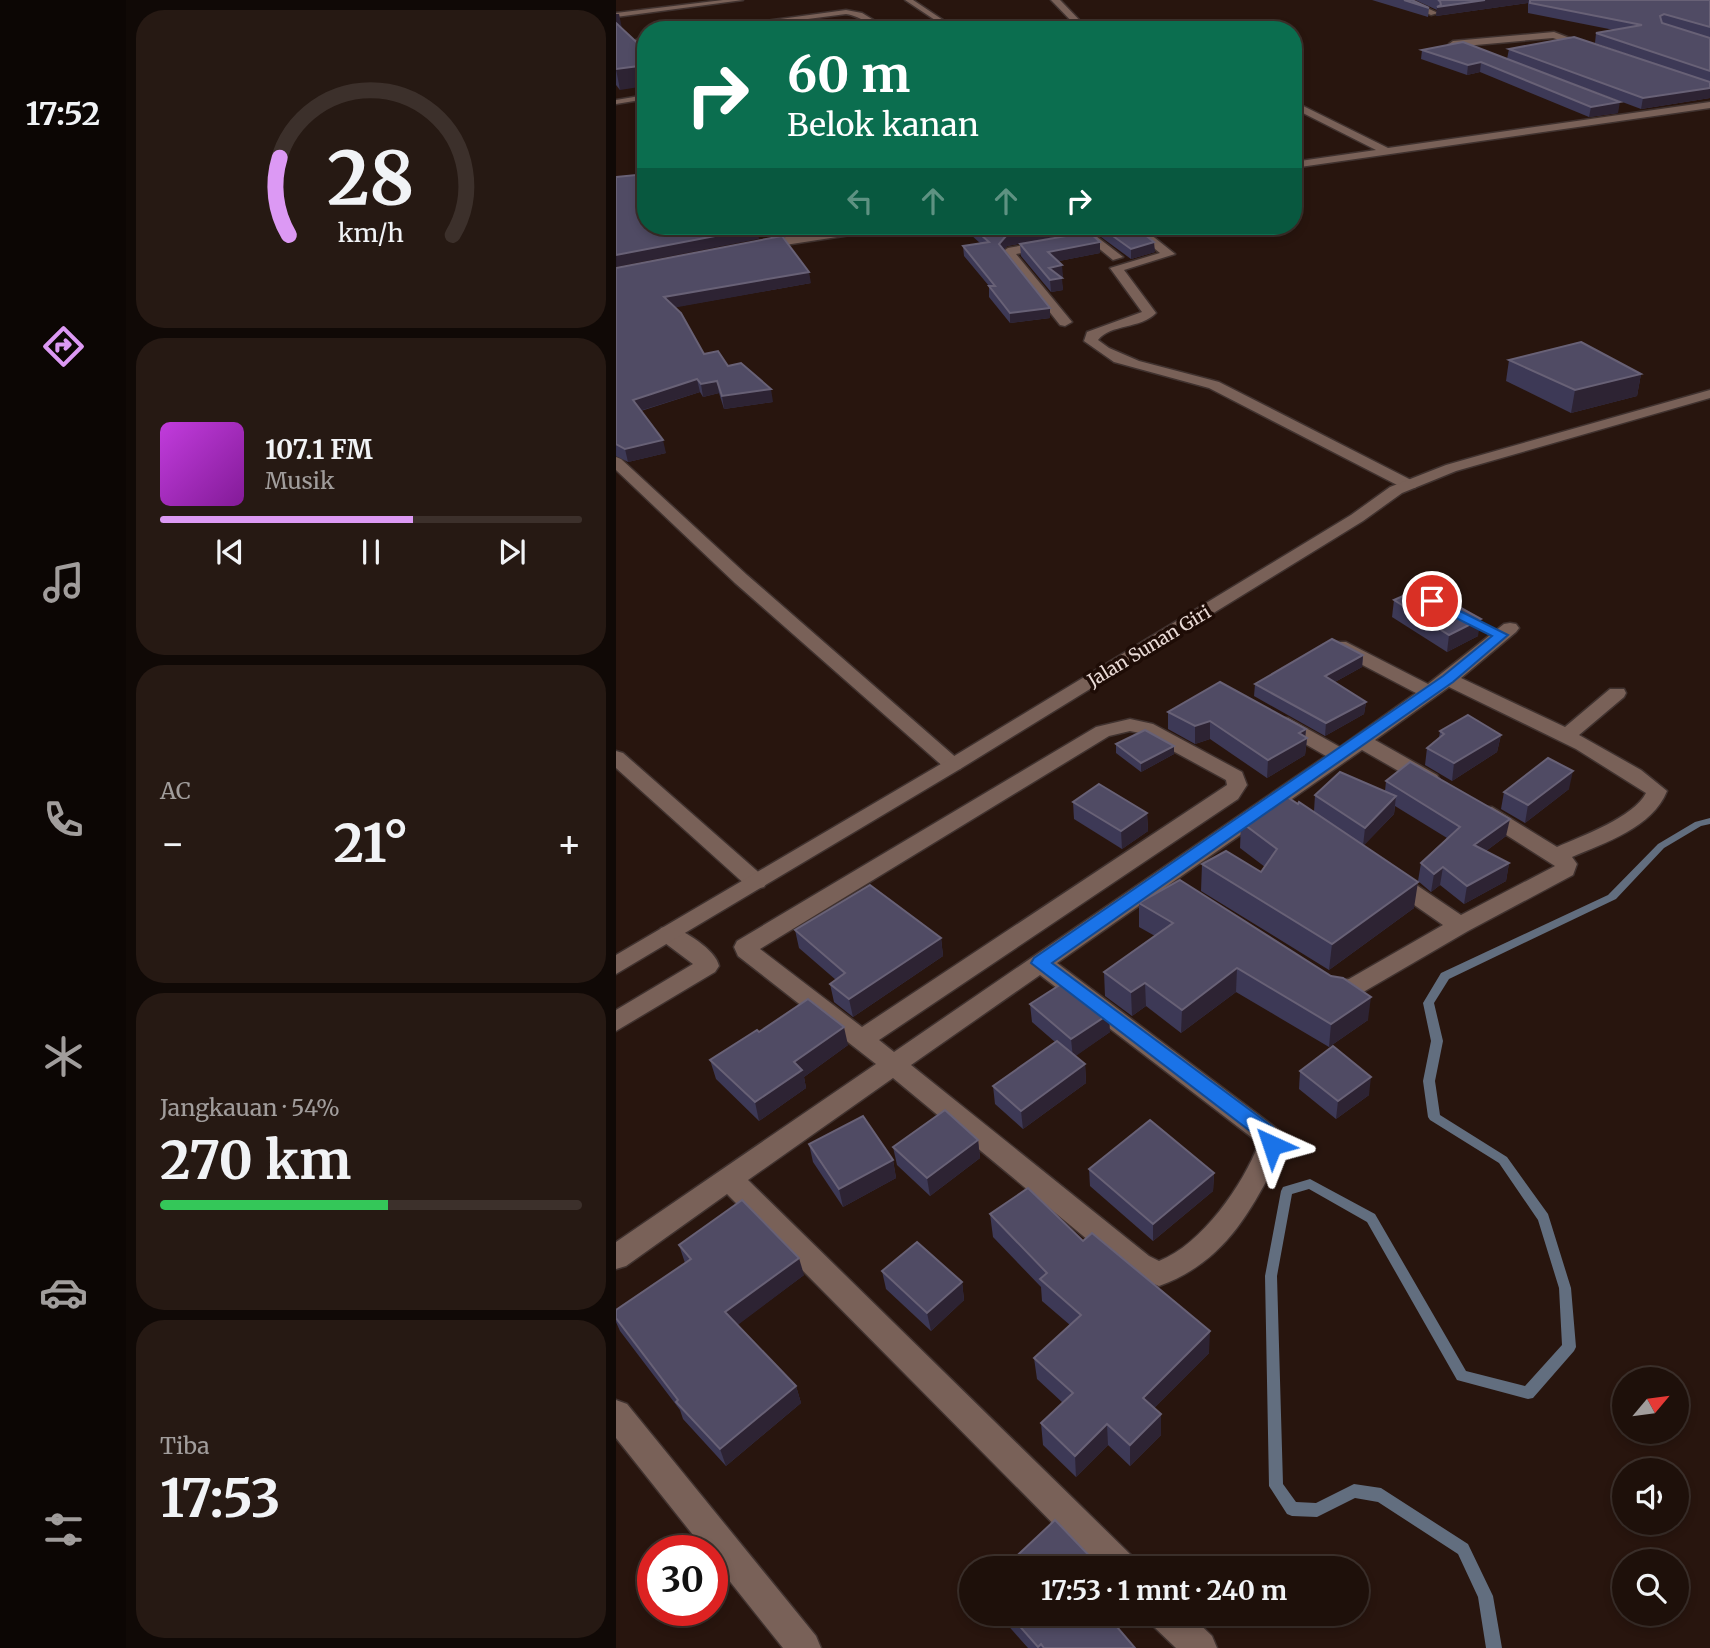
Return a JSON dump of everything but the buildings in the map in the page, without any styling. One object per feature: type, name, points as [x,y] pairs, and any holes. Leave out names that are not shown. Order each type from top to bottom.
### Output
[{"type":"street","points":[[1055,0],[1076,21]]},
{"type":"street","points":[[1402,0],[1434,13]]},
{"type":"street","points":[[1477,53],[1452,44],[1553,35],[1606,53]]},
{"type":"street","points":[[1302,164],[1710,104]]},
{"type":"street","points":[[1614,105],[1639,114]]},
{"type":"street","points":[[1302,109],[1388,152]]},
{"type":"street","points":[[741,249],[827,235]]},
{"type":"street","points":[[1065,322],[1008,252],[1069,235]]},
{"type":"street","points":[[1088,235],[1117,257]]},
{"type":"street","points":[[1145,235],[1168,252],[1164,257],[1116,268],[1149,313],[1142,318],[1102,329],[1092,335],[1091,341],[1122,361],[1142,368],[1196,378],[1214,385],[1409,485]]},
{"type":"street","name":"Jalan Sunan Giri","points":[[616,966],[1357,519],[1396,490],[1451,468],[1710,394]]},
{"type":"street","points":[[616,461],[741,579],[953,765]]},
{"type":"street","points":[[616,1257],[1361,741],[1438,685],[1505,631],[1478,624]]},
{"type":"street","points":[[1335,643],[1565,737],[1640,777],[1657,791],[1657,797],[1648,806],[1608,832],[1556,856]]},
{"type":"street","points":[[1565,737],[1617,693]]},
{"type":"street","points":[[1267,714],[1340,755]]},
{"type":"street","points":[[860,1040],[1231,794],[1237,785],[1235,777],[1146,728],[1130,725],[1103,731],[747,945],[746,950],[860,1040],[894,1065],[1139,1265],[1159,1274],[1177,1269],[1193,1259],[1213,1239],[1272,1145],[1271,1138],[1040,963]]},
{"type":"street","points":[[1314,976],[1339,990],[1348,990],[1460,925],[1565,870],[1566,864],[1556,856],[1361,741]]},
{"type":"street","points":[[616,757],[756,882]]},
{"type":"street","points":[[1275,800],[1298,816]]},
{"type":"street","points":[[1379,870],[1460,925]]},
{"type":"street","points":[[1162,879],[1185,894]]},
{"type":"street","points":[[616,1022],[707,966],[707,962],[669,934]]},
{"type":"street","points":[[729,1179],[1108,1556]]},
{"type":"street","points":[[616,1414],[804,1648]]},
{"type":"street","points":[[1177,1626],[1200,1648]]},
{"type":"lane","points":[[616,8],[740,0]]},
{"type":"lane","points":[[908,0],[941,21]]},
{"type":"lane","points":[[616,15],[684,2]]},
{"type":"lane","points":[[775,21],[846,12],[860,14],[872,21]]},
{"type":"lane","points":[[616,102],[637,98]]},
{"type":"waterway","points":[[1494,1648],[1485,1596],[1463,1549],[1381,1495],[1354,1491],[1317,1510],[1292,1509],[1276,1486],[1271,1276],[1287,1191],[1310,1184],[1371,1218],[1462,1376],[1528,1393],[1569,1347],[1565,1288],[1544,1218],[1503,1160],[1434,1117],[1429,1081],[1437,1041],[1428,1003],[1445,976],[1612,897],[1661,846],[1698,824],[1710,821]]},
{"type":"route","points":[[1272,1145],[1266,1132],[1040,963],[1361,741],[1448,679],[1501,635],[1432,601]]}]
